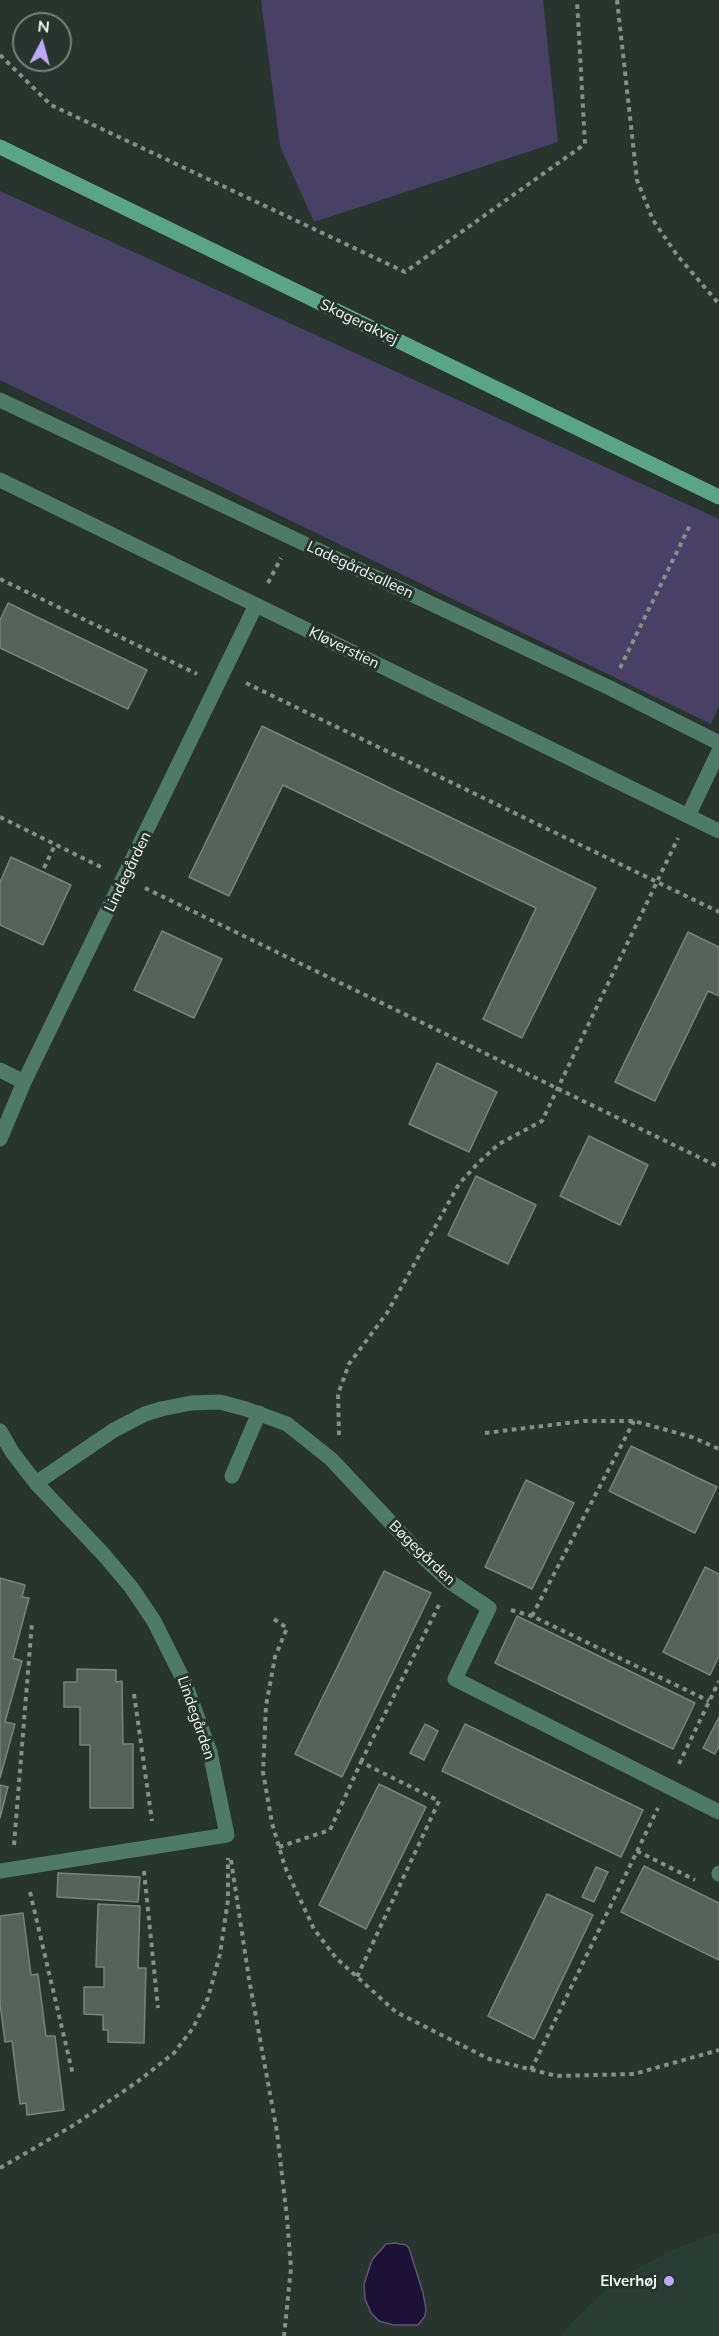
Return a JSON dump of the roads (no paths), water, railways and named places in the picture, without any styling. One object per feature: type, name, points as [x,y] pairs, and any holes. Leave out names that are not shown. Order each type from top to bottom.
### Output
[{"type":"street","name":"Skagerakvej","points":[[0,147],[719,497]]},
{"type":"street","name":"Ladegårdsalleen","points":[[0,399],[610,688],[719,743]]},
{"type":"street","name":"Kløverstien","points":[[0,480],[719,831]]},
{"type":"street","name":"Lindegården","points":[[0,1139],[24,1082],[256,605]]},
{"type":"street","points":[[688,816],[719,751]]},
{"type":"street","points":[[0,1070],[24,1082]]},
{"type":"street","name":"Bøgegården","points":[[36,1483],[114,1430],[145,1414],[161,1409],[191,1403],[213,1402],[234,1405],[287,1424],[324,1454],[450,1582],[489,1608],[455,1679],[719,1812]]},
{"type":"street","points":[[232,1476],[259,1413]]},
{"type":"street","name":"Lindegården","points":[[0,1431],[12,1452],[36,1483],[131,1587],[160,1631],[185,1683],[210,1752],[227,1836],[12,1869]]},
{"type":"place","name":"Elverhøj","points":[[669,2281]]}]
